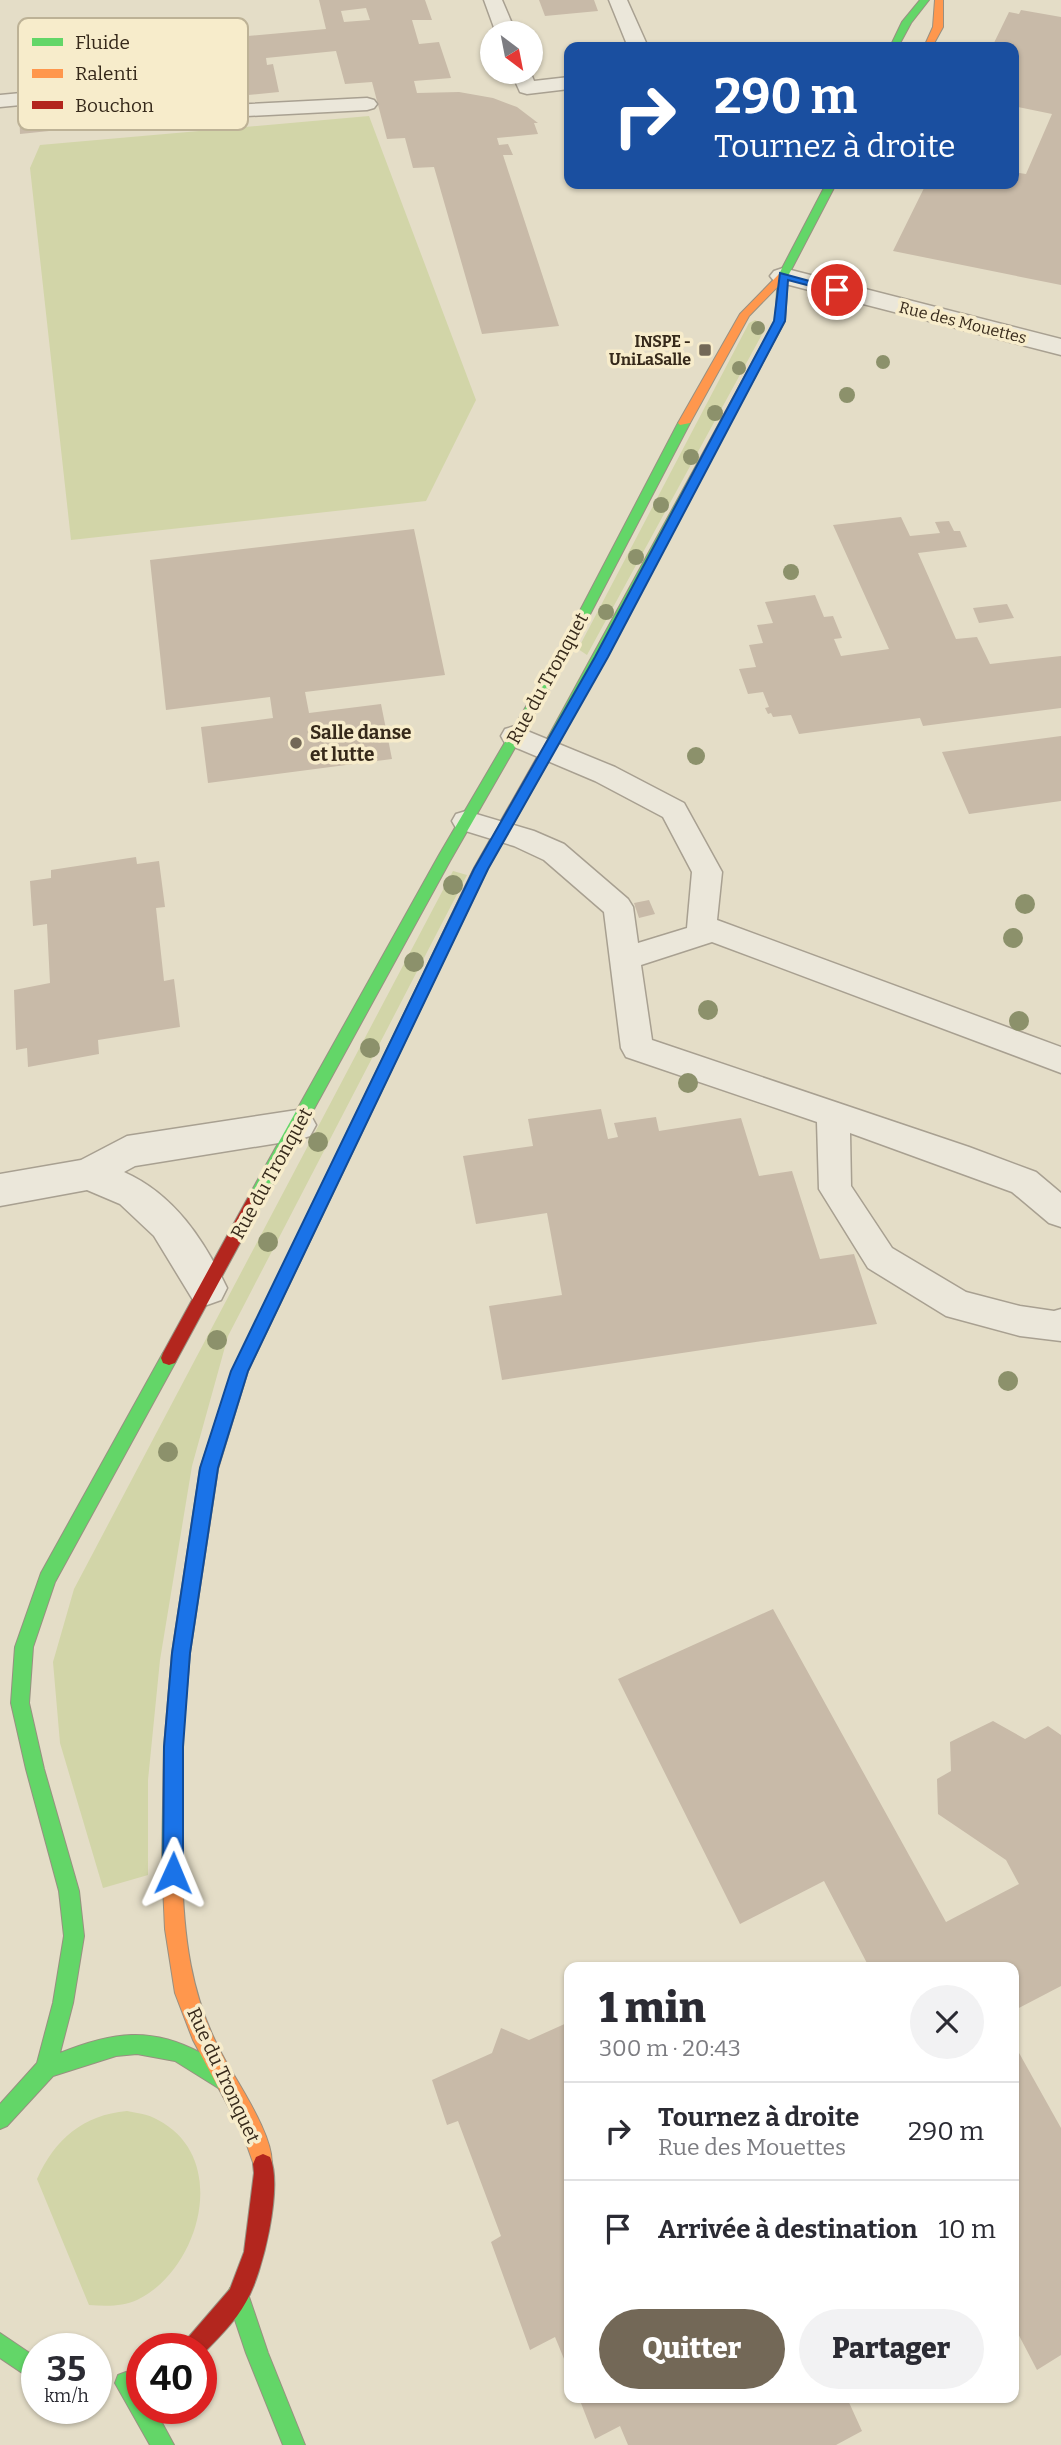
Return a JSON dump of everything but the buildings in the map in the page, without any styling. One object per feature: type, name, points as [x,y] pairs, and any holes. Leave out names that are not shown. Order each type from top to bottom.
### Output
[{"type":"street","points":[[897,42],[907,22],[925,0]]},
{"type":"street","points":[[931,42],[939,27],[939,0]]},
{"type":"street","name":"Rue du Tronquet","points":[[0,2119],[46,2068],[63,2003],[74,1936],[69,1891],[35,1769],[20,1703],[24,1647],[47,1579],[466,821],[568,645],[745,314],[783,276],[828,189]]},
{"type":"street","name":"Rue du Tronquet","points":[[209,2333],[238,2296],[255,2252],[265,2174],[258,2140],[246,2113],[200,2033],[186,1993],[172,1923],[173,1747],[181,1653],[209,1468],[240,1371],[475,881],[608,645],[780,321],[783,276]]},
{"type":"street","name":"Rue des Mouettes","points":[[783,276],[1061,347]]},
{"type":"street","points":[[0,1190],[89,1174],[127,1152],[297,1125]]},
{"type":"street","points":[[89,1174],[133,1193],[168,1224],[208,1288]]},
{"type":"street","points":[[46,2068],[98,2047],[125,2043],[160,2046],[190,2056],[211,2069],[229,2087]]},
{"type":"street","points":[[238,2296],[257,2353],[294,2445]]},
{"type":"street","points":[[0,2344],[21,2360]]},
{"type":"street","points":[[11,2376],[21,2374]]},
{"type":"street","points":[[154,2424],[163,2445]]},
{"type":"lane","points":[[493,0],[501,21]]},
{"type":"lane","points":[[618,0],[636,42]]},
{"type":"lane","points":[[526,84],[527,88],[564,84]]},
{"type":"lane","points":[[0,101],[18,99]]},
{"type":"lane","points":[[248,110],[367,104]]},
{"type":"lane","points":[[514,736],[605,774],[674,810],[707,872],[701,935],[625,958]]},
{"type":"lane","points":[[466,821],[554,852],[618,907],[637,1048],[1024,1182],[1061,1213]]},
{"type":"lane","points":[[702,926],[1061,1060]]},
{"type":"lane","points":[[833,1116],[835,1189],[880,1258],[958,1305],[1020,1321],[1057,1326],[1061,1324]]},
{"type":"green space","points":[[369,116],[476,400],[426,501],[71,540],[30,168],[40,145],[210,130],[248,130],[248,127]]},
{"type":"green space","points":[[755,320],[764,324],[765,329],[587,655],[578,649],[749,323]]},
{"type":"green space","points":[[453,871],[467,875],[228,1336],[192,1466],[160,1660],[148,1780],[148,1875],[103,1888],[60,1743],[53,1662],[74,1589]]},
{"type":"green space","points":[[127,2111],[154,2118],[181,2137],[194,2160],[200,2186],[198,2213],[191,2240],[177,2265],[159,2285],[137,2300],[125,2304],[89,2305],[37,2179],[52,2152],[72,2132],[97,2118]]},
{"type":"traffic: fast","points":[[897,42],[907,22],[925,0]]},
{"type":"traffic: fast","points":[[554,739],[780,321],[783,276],[828,189]]},
{"type":"traffic: fast","points":[[257,1197],[444,859],[568,645],[684,423]]},
{"type":"traffic: fast","points":[[172,1864],[173,1747],[181,1653],[209,1469],[240,1371],[425,985]]},
{"type":"traffic: fast","points":[[0,2119],[46,2069],[63,2003],[74,1936],[69,1891],[35,1769],[20,1703],[24,1647],[47,1579],[169,1358]]},
{"type":"traffic: fast","points":[[46,2069],[94,2051],[116,2045],[137,2044],[179,2052],[223,2081]]},
{"type":"traffic: fast","points":[[238,2296],[257,2353],[294,2445]]},
{"type":"traffic: fast","points":[[0,2344],[21,2360]]},
{"type":"traffic: fast","points":[[150,2424],[163,2445]]},
{"type":"traffic: slow","points":[[930,42],[938,27],[939,0]]},
{"type":"traffic: slow","points":[[684,423],[745,314],[783,276]]},
{"type":"traffic: slow","points":[[425,985],[481,868],[554,739]]},
{"type":"traffic: slow","points":[[172,1864],[177,1950],[192,2013],[208,2050],[244,2113],[263,2164]]},
{"type":"traffic: jam","points":[[169,1358],[257,1197]]},
{"type":"traffic: jam","points":[[207,2333],[238,2296],[255,2252],[265,2173],[263,2164]]},
{"type":"place","name":"INSPE - UniLaSalle","points":[[705,350]]},
{"type":"place","name":"Salle danse et lutte","points":[[296,743]]},
{"type":"route","points":[[173,1873],[173,1747],[181,1653],[209,1468],[240,1371],[481,869],[601,657],[780,321],[783,276],[837,290]]}]
